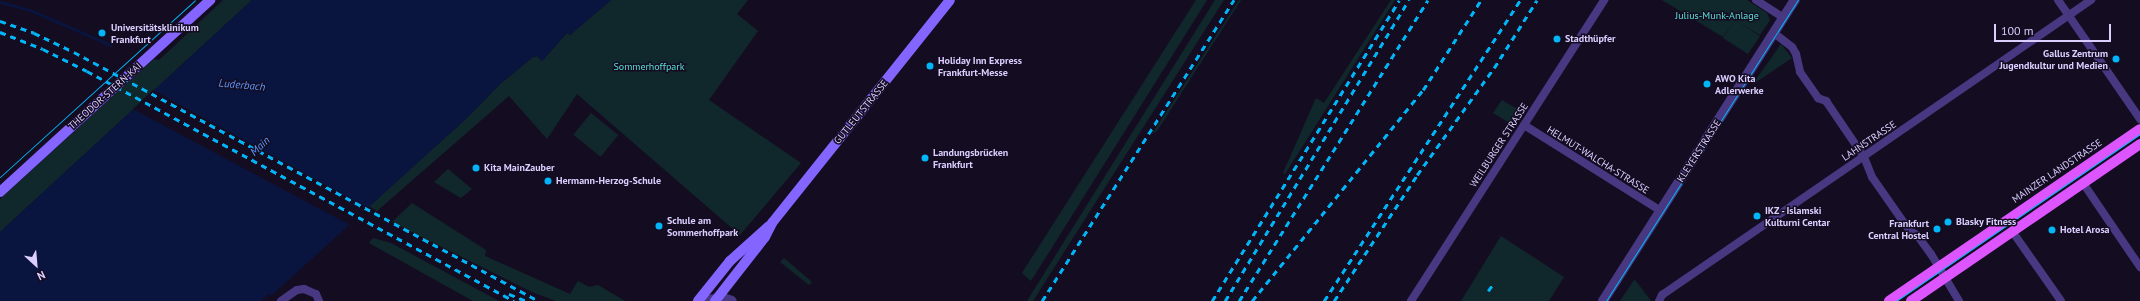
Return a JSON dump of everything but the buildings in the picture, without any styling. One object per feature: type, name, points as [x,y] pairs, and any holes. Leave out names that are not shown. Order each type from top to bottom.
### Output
[{"type":"main road","name":"THEODOR-STERN-KAI","points":[[0,192],[210,0]]},
{"type":"main road","name":"GUTLEUTSTRASSE","points":[[717,300],[772,223],[950,0]]},
{"type":"main road","name":"MAINZER LANDSTRASSE","points":[[1889,301],[2140,129]]},
{"type":"main road","points":[[1910,301],[2140,144]]},
{"type":"main road","name":"GUTLEUTSTRASSE","points":[[698,301],[739,252],[772,223]]},
{"type":"main road","points":[[739,252],[746,255],[744,264]]},
{"type":"street","name":"WEILBURGER STRASSE","points":[[1411,301],[1604,0]]},
{"type":"street","points":[[1756,0],[1784,18]]},
{"type":"street","name":"KLEYERSTRASSE","points":[[1603,301],[1795,0]]},
{"type":"street","points":[[2058,0],[2140,119]]},
{"type":"street","name":"LAHNSTRASSE","points":[[1659,300],[1662,295],[2091,0]]},
{"type":"street","points":[[1774,33],[1792,47],[1796,54],[1800,72],[1818,98],[1826,101],[1864,156],[1872,176],[1888,200],[1909,230],[1917,235],[1940,266],[1944,278],[1959,301]]},
{"type":"street","name":"HELMUT-WALCHA-STRASSE","points":[[1524,125],[1660,211]]},
{"type":"street","points":[[2083,183],[2140,267]]},
{"type":"street","points":[[2012,231],[2061,301]]},
{"type":"street","points":[[717,278],[715,291],[717,300]]},
{"type":"street","points":[[702,301],[730,300],[725,288]]},
{"type":"street","points":[[281,301],[297,290],[304,289],[316,294],[319,301]]},
{"type":"green space","points":[[223,0],[252,0],[0,232],[0,199],[154,59],[159,60]]},
{"type":"green space","name":"Sommerhoffpark","points":[[611,0],[748,0],[737,14],[758,31],[709,100],[801,163],[740,235],[577,94],[547,139],[509,96],[377,211],[369,206],[468,117],[499,85],[533,57],[537,56],[542,61],[567,33],[570,35]]},
{"type":"green space","points":[[1196,0],[1207,0],[1031,281],[1022,273]]},
{"type":"green space","points":[[1215,0],[1224,0],[1033,301],[1027,301]]},
{"type":"green space","points":[[1239,0],[1241,0],[1157,131],[1152,134]]},
{"type":"green space","points":[[1391,0],[1395,0],[1285,174],[1283,173],[1316,98],[1324,103]]},
{"type":"green space","name":"Julius-Munk-Anlage","points":[[1662,0],[1747,0],[1767,13],[1770,20],[1760,35],[1736,21],[1760,36],[1748,54],[1723,38],[1735,20],[1723,37]]},
{"type":"green space","points":[[1781,44],[1792,58],[1752,85]]},
{"type":"green space","points":[[1502,100],[1519,110],[1512,121],[1508,122],[1493,113]]},
{"type":"green space","points":[[591,113],[618,135],[601,157],[573,135]]},
{"type":"green space","points":[[448,169],[472,189],[461,198],[434,182]]},
{"type":"green space","points":[[412,203],[486,250],[485,256],[570,294],[578,281],[589,287],[598,285],[625,301],[556,301],[532,292],[392,222]]},
{"type":"green space","points":[[1501,236],[1564,277],[1549,301],[1461,301]]},
{"type":"green space","points":[[373,238],[391,243],[499,301],[473,301],[369,243]]},
{"type":"green space","points":[[784,258],[812,282],[809,285],[780,262]]},
{"type":"green space","points":[[1634,280],[1636,281],[1651,301],[1620,301]]},
{"type":"water","name":"Main","points":[[252,0],[611,0],[570,35],[567,33],[542,61],[537,56],[533,57],[499,85],[468,117],[271,296],[269,294],[261,301],[0,301],[0,232]]},
{"type":"pier","points":[[153,90],[368,208],[350,225],[133,109]]},
{"type":"waterway","name":"Luderbach","points":[[0,2],[30,10],[111,45]]},
{"type":"tram line","points":[[0,177],[195,0]]},
{"type":"tram line","points":[[1606,301],[1798,0]]},
{"type":"tram line","points":[[1896,301],[2140,134]]},
{"type":"railway","points":[[1042,301],[1234,0]]},
{"type":"railway","points":[[1212,301],[1399,0]]},
{"type":"railway","points":[[1225,301],[1409,0]]},
{"type":"railway","points":[[1239,301],[1428,0]]},
{"type":"railway","points":[[1252,301],[1423,90],[1481,0]]},
{"type":"railway","points":[[1324,301],[1520,0]]},
{"type":"railway","points":[[1334,301],[1417,175],[1494,68],[1537,0]]},
{"type":"railway","points":[[0,21],[34,33],[74,52],[539,301]]},
{"type":"railway","points":[[0,32],[43,49],[87,71],[514,301]]},
{"type":"railway","points":[[1488,291],[1493,284]]},
{"type":"railway","points":[[509,294],[526,301]]},
{"type":"place","name":"Universitätsklinikum Frankfurt","points":[[102,33]]},
{"type":"place","name":"Stadthüpfer","points":[[1557,39]]},
{"type":"place","name":"Gallus Zentrum Jugendkultur und Medien","points":[[2116,59]]},
{"type":"place","name":"Holiday Inn Express Frankfurt-Messe","points":[[930,66]]},
{"type":"place","name":"AWO Kita Adlerwerke","points":[[1707,84]]},
{"type":"place","name":"Landungsbrücken Frankfurt","points":[[925,158]]},
{"type":"place","name":"Kita MainZauber","points":[[476,168]]},
{"type":"place","name":"Hermann-Herzog-Schule","points":[[548,181]]},
{"type":"place","name":"IKZ - Islamski Kulturni Centar","points":[[1757,216]]},
{"type":"place","name":"Blasky Fitness","points":[[1948,222]]},
{"type":"place","name":"Schule am Sommerhoffpark","points":[[659,226]]},
{"type":"place","name":"Frankfurt Central Hostel","points":[[1937,229]]},
{"type":"place","name":"Hotel Arosa","points":[[2052,230]]}]
